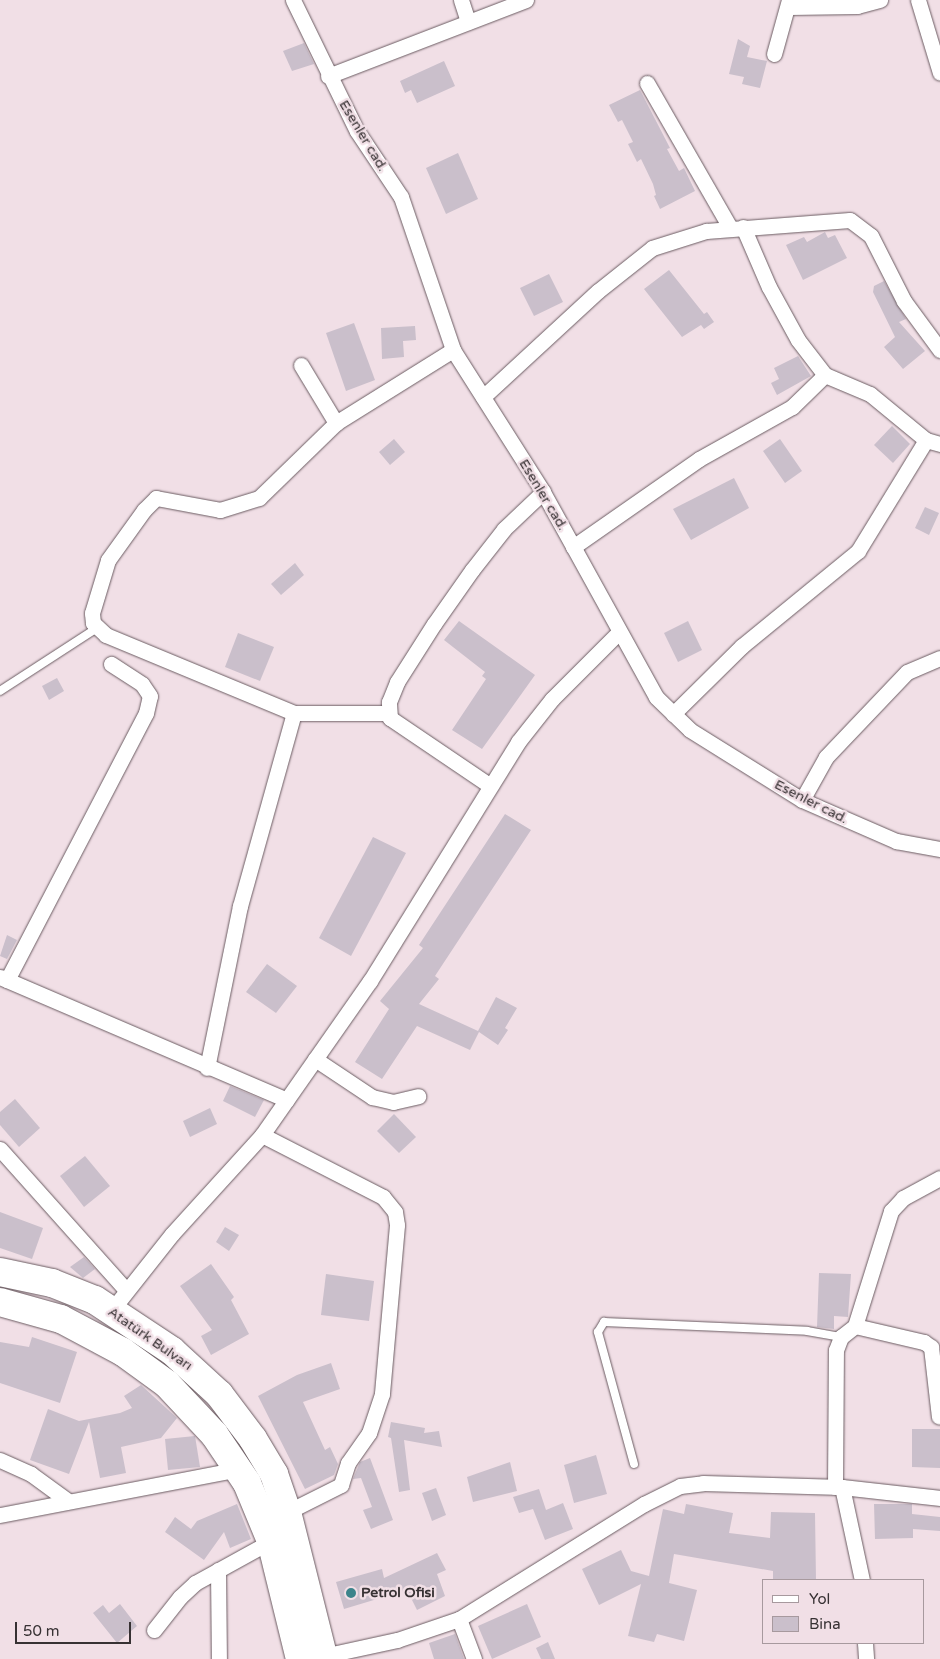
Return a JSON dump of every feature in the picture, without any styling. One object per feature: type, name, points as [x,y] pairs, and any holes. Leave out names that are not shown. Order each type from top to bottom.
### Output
[{"type":"highway","name":"Atatürk Bulvarı","points":[[0,1272],[118,1300],[219,1394],[265,1457],[287,1512],[312,1651]]},
{"type":"highway","name":"Atatürk Bulvarı","points":[[0,1302],[61,1319],[140,1363],[193,1409],[239,1469],[271,1541],[312,1651]]},
{"type":"street","name":"Esenler cad.","points":[[293,0],[328,76],[357,132],[401,197],[453,350],[543,492],[618,633],[656,697],[690,730],[802,800],[896,841],[940,848]]},
{"type":"street","points":[[461,0],[468,22]]},
{"type":"street","points":[[328,76],[526,0]]},
{"type":"street","points":[[774,54],[789,3],[857,6],[880,0]]},
{"type":"street","points":[[918,0],[940,73]]},
{"type":"street","points":[[647,83],[737,228],[798,340],[825,375],[870,394],[933,442],[858,551],[742,646],[673,714]]},
{"type":"street","points":[[483,398],[598,291],[652,248],[706,231],[850,220],[871,236],[904,301],[940,350]]},
{"type":"street","points":[[453,350],[336,422],[259,498],[244,505],[220,510],[156,498],[108,560],[92,613],[97,628],[134,647],[294,713],[388,713],[404,729],[489,785]]},
{"type":"street","points":[[301,365],[336,422]]},
{"type":"street","points":[[573,547],[699,458],[792,407],[825,375]]},
{"type":"street","points":[[388,713],[397,682],[434,624],[504,529],[543,492]]},
{"type":"street","points":[[0,1150],[118,1300],[262,1135],[420,904],[489,785],[552,698],[618,633]]},
{"type":"street","points":[[802,800],[826,757],[907,672],[940,658]]},
{"type":"street","points":[[111,664],[142,684],[150,696],[146,713],[3,979],[207,1068],[287,1100]]},
{"type":"street","points":[[207,1068],[240,906],[294,713]]},
{"type":"street","points":[[315,1059],[372,1097],[393,1102],[418,1096]]},
{"type":"street","points":[[262,1135],[383,1197],[395,1212],[398,1225],[382,1394],[368,1433],[348,1463],[341,1485],[287,1512]]},
{"type":"street","points":[[862,1579],[838,1487],[834,1360],[841,1337],[855,1326],[891,1211],[903,1198],[940,1178]]},
{"type":"street","points":[[855,1326],[924,1342],[931,1346],[939,1417]]},
{"type":"street","points":[[0,1460],[31,1474],[68,1501]]},
{"type":"street","points":[[0,1515],[239,1469]]},
{"type":"street","points":[[312,1651],[397,1640],[459,1619],[644,1504],[680,1486],[711,1483],[838,1487],[940,1498]]},
{"type":"street","points":[[154,1630],[180,1597],[218,1570],[271,1541]]},
{"type":"street","points":[[218,1570],[219,1659]]},
{"type":"street","points":[[459,1619],[474,1659]]},
{"type":"street","points":[[866,1644],[866,1659]]},
{"type":"lane","points":[[0,692],[97,628]]},
{"type":"lane","points":[[634,1464],[598,1332],[604,1322],[807,1331],[841,1337]]},
{"type":"building","points":[[738,39],[750,46],[747,57],[767,61],[760,88],[742,84],[744,77],[729,74]]},
{"type":"building","points":[[304,43],[314,64],[292,71],[283,51]]},
{"type":"building","points":[[444,61],[455,86],[417,103],[411,90],[405,93],[400,81]]},
{"type":"building","points":[[640,90],[670,148],[667,149],[679,171],[684,168],[695,191],[660,209],[654,196],[656,195],[653,184],[641,159],[637,162],[628,144],[633,142],[622,120],[618,122],[609,105]]},
{"type":"building","points":[[458,153],[478,199],[446,214],[426,168]]},
{"type":"building","points":[[825,232],[828,238],[835,235],[847,258],[803,280],[786,245],[804,237],[807,242]]},
{"type":"building","points":[[669,270],[704,314],[707,312],[714,322],[704,329],[701,325],[682,337],[644,289]]},
{"type":"building","points":[[549,274],[563,302],[534,316],[520,288]]},
{"type":"building","points":[[884,281],[906,319],[899,322],[925,351],[903,369],[884,347],[895,337],[873,292],[874,286]]},
{"type":"building","points":[[354,323],[375,380],[346,391],[326,333]]},
{"type":"building","points":[[415,326],[416,340],[403,341],[404,357],[382,359],[381,328]]},
{"type":"building","points":[[798,356],[811,376],[777,395],[771,383],[779,379],[774,368]]},
{"type":"building","points":[[892,426],[910,444],[893,463],[874,445]]},
{"type":"building","points":[[394,439],[405,452],[390,465],[379,452]]},
{"type":"building","points":[[780,439],[802,471],[785,483],[763,451]]},
{"type":"building","points":[[734,478],[749,508],[691,540],[673,509]]},
{"type":"building","points":[[925,507],[939,513],[929,535],[915,528]]},
{"type":"building","points":[[295,563],[304,575],[281,595],[271,584]]},
{"type":"building","points":[[459,621],[535,675],[482,749],[452,730],[486,679],[482,676],[485,672],[444,640]]},
{"type":"building","points":[[688,621],[702,650],[678,662],[664,633]]},
{"type":"building","points":[[238,633],[274,647],[260,681],[225,667]]},
{"type":"building","points":[[57,678],[64,691],[49,700],[42,686]]},
{"type":"building","points":[[505,814],[531,830],[435,976],[439,979],[419,1004],[478,1031],[496,997],[517,1008],[505,1028],[508,1030],[498,1045],[479,1032],[470,1050],[417,1026],[382,1079],[355,1062],[389,1009],[380,1001],[423,948],[419,945]]},
{"type":"building","points":[[373,837],[406,853],[351,956],[319,938]]},
{"type":"building","points":[[7,935],[17,940],[7,959],[0,956]]},
{"type":"building","points":[[267,964],[297,986],[276,1013],[246,992]]},
{"type":"building","points":[[230,1086],[264,1100],[255,1117],[223,1101]]},
{"type":"building","points":[[15,1099],[40,1128],[19,1147],[0,1125],[0,1112]]},
{"type":"building","points":[[210,1108],[217,1124],[190,1137],[183,1121]]},
{"type":"building","points":[[394,1114],[416,1137],[399,1153],[377,1131]]},
{"type":"building","points":[[85,1156],[110,1186],[84,1207],[60,1176]]},
{"type":"building","points":[[0,1212],[43,1228],[32,1259],[0,1248]]},
{"type":"building","points":[[225,1227],[239,1235],[229,1251],[216,1242]]},
{"type":"building","points":[[84,1257],[95,1269],[83,1278],[70,1267]]},
{"type":"building","points":[[211,1264],[234,1297],[231,1300],[249,1334],[211,1355],[201,1336],[212,1330],[180,1286]]},
{"type":"building","points":[[819,1273],[851,1274],[848,1317],[834,1316],[834,1329],[817,1327]]},
{"type":"building","points":[[326,1274],[374,1281],[369,1321],[321,1315]]},
{"type":"building","points":[[32,1337],[77,1352],[60,1403],[0,1383],[0,1342],[29,1347]]},
{"type":"building","points":[[331,1363],[340,1389],[303,1402],[325,1450],[330,1447],[338,1464],[334,1475],[305,1489],[258,1396],[297,1375]]},
{"type":"building","points":[[141,1385],[177,1418],[161,1438],[121,1447],[126,1473],[100,1478],[89,1422],[69,1474],[30,1460],[48,1409],[79,1421],[120,1413],[132,1408],[124,1396]]},
{"type":"building","points":[[391,1422],[425,1428],[424,1433],[439,1431],[442,1447],[404,1440],[410,1490],[399,1492],[391,1438],[388,1437]]},
{"type":"building","points":[[912,1429],[940,1429],[940,1468],[912,1467]]},
{"type":"building","points":[[195,1436],[200,1467],[168,1470],[165,1439]]},
{"type":"building","points":[[596,1455],[607,1494],[574,1503],[564,1465]]},
{"type":"building","points":[[370,1458],[393,1520],[371,1529],[363,1510],[372,1507],[361,1478],[353,1479],[360,1462]]},
{"type":"building","points":[[510,1462],[517,1491],[473,1502],[467,1477]]},
{"type":"building","points":[[436,1488],[446,1515],[432,1521],[422,1493]]},
{"type":"building","points":[[539,1489],[546,1510],[563,1503],[573,1529],[545,1540],[533,1509],[519,1513],[513,1497]]},
{"type":"building","points":[[237,1504],[251,1539],[230,1548],[224,1532],[204,1560],[165,1532],[175,1517],[191,1529],[197,1521]]},
{"type":"building","points":[[686,1504],[733,1513],[729,1533],[770,1538],[771,1512],[815,1513],[816,1579],[773,1579],[773,1571],[674,1554],[669,1583],[697,1590],[684,1641],[657,1634],[654,1642],[628,1636],[641,1584],[599,1605],[582,1569],[621,1550],[631,1571],[649,1576],[663,1509],[684,1514]]},
{"type":"building","points":[[874,1504],[912,1504],[912,1514],[940,1517],[940,1531],[913,1529],[913,1538],[875,1539]]},
{"type":"building","points":[[437,1553],[446,1570],[437,1574],[445,1596],[417,1610],[407,1590],[344,1609],[336,1582],[382,1569],[384,1578]]},
{"type":"building","points":[[120,1604],[137,1626],[117,1643],[93,1613],[103,1605],[109,1613]]},
{"type":"building","points":[[527,1604],[541,1637],[492,1659],[478,1626]]},
{"type":"building","points":[[455,1634],[464,1659],[434,1659],[429,1643]]},
{"type":"building","points":[[548,1642],[555,1659],[541,1659],[536,1648]]},
{"type":"place","name":"Petrol Ofisi","points":[[351,1593]]}]
